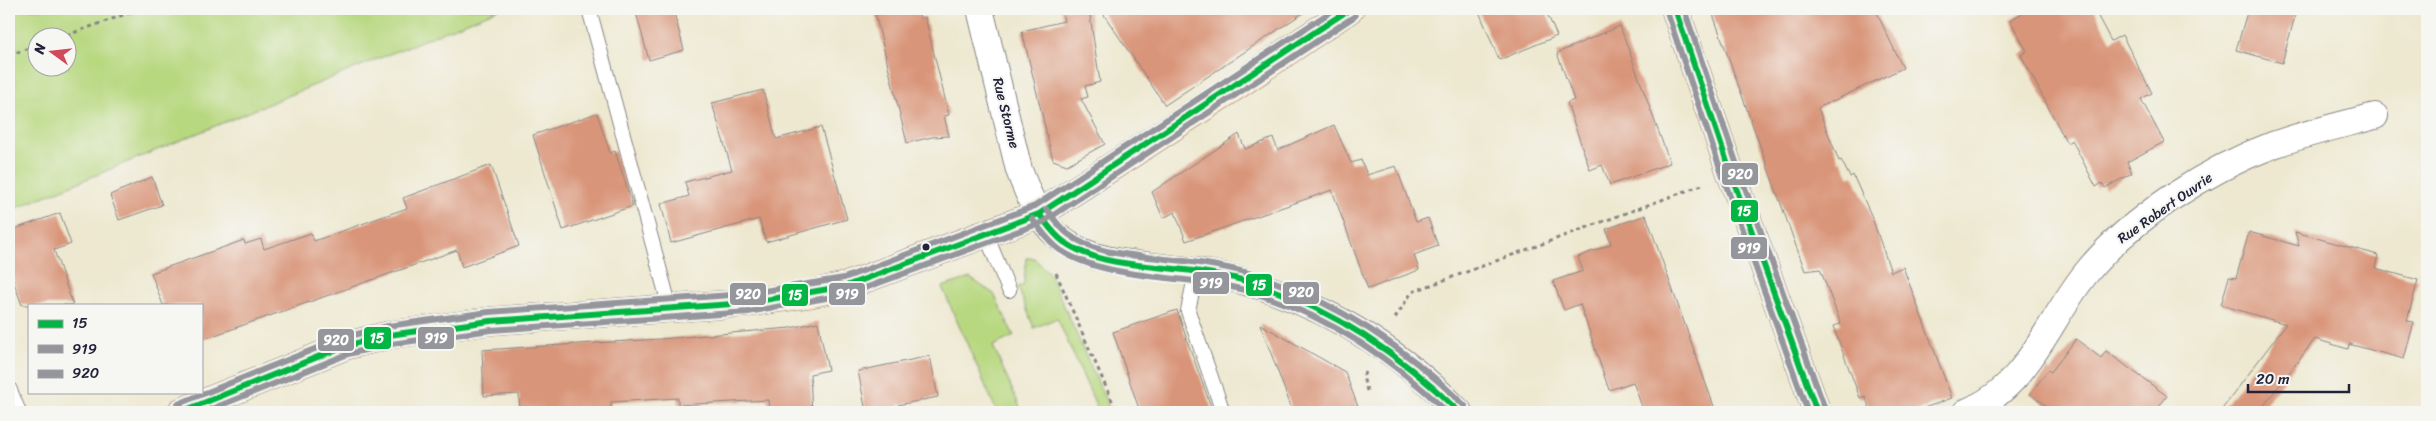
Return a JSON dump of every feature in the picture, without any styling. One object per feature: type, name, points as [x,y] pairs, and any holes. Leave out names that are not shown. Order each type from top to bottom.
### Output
[{"type":"street","name":"Rue Storme","points":[[980,9],[1027,192],[1052,232],[1066,243],[1084,252],[1109,260],[1196,272],[1262,286],[1300,301],[1344,321],[1403,360],[1459,412]]},
{"type":"street","points":[[181,412],[345,346],[389,335],[490,321],[747,303],[822,292],[855,282],[1039,214],[1239,84],[1350,9]]},
{"type":"street","points":[[1675,9],[1731,174],[1817,412]]},
{"type":"street","name":"Rue Robert Ouvrie","points":[[1966,412],[1995,397],[2013,382],[2033,356],[2071,293],[2088,271],[2112,245],[2147,217],[2191,186],[2236,161],[2273,145],[2375,116]]},
{"type":"lane","points":[[589,9],[670,308]]},
{"type":"lane","points":[[986,235],[1009,290]]},
{"type":"lane","points":[[1196,272],[1188,311],[1223,412]]},
{"type":"lane","points":[[9,388],[18,412]]},
{"type":"path","points":[[78,31],[140,9]]},
{"type":"path","points":[[9,56],[28,49]]},
{"type":"path","points":[[1378,344],[1412,292],[1675,195]]},
{"type":"path","points":[[1061,285],[1117,412]]},
{"type":"green space","points":[[9,9],[499,9],[9,211]]},
{"type":"green space","points":[[1026,258],[1034,258],[1050,274],[1111,412],[1099,412],[1057,318],[1034,328],[1018,287],[1024,285]]},
{"type":"green space","points":[[970,278],[994,294],[1014,336],[993,346],[1022,412],[997,412],[942,287]]},
{"type":"building","points":[[635,9],[673,9],[684,50],[649,60]]},
{"type":"building","points":[[874,9],[918,9],[920,18],[925,17],[949,115],[944,116],[949,136],[932,137],[907,143]]},
{"type":"building","points":[[1061,9],[1089,9],[1100,82],[1085,86],[1088,97],[1081,99],[1105,144],[1067,165],[1053,160],[1022,31],[1064,21]]},
{"type":"building","points":[[1100,9],[1309,9],[1165,105]]},
{"type":"building","points":[[1478,9],[1545,9],[1557,36],[1499,60]]},
{"type":"building","points":[[1711,9],[1875,9],[1903,68],[1818,108],[1839,161],[1841,160],[1850,177],[1853,175],[1871,215],[1891,272],[1903,267],[1952,398],[1913,412],[1871,412],[1865,396],[1860,398],[1833,326],[1841,324],[1820,269],[1805,271]]},
{"type":"building","points":[[2030,9],[2094,9],[2111,41],[2122,35],[2152,93],[2141,99],[2164,142],[2127,162],[2132,173],[2105,188],[2102,183],[2096,187],[2072,140],[2067,143],[2021,55],[2027,51],[2010,20]]},
{"type":"building","points":[[2248,9],[2297,9],[2282,63],[2236,50]]},
{"type":"building","points":[[1620,26],[1670,163],[1610,185],[1602,165],[1590,170],[1567,103],[1574,100],[1557,53]]},
{"type":"building","points":[[763,90],[776,139],[821,127],[847,219],[766,242],[759,219],[671,243],[661,204],[689,196],[685,182],[732,170],[712,103]]},
{"type":"building","points":[[597,113],[610,153],[615,151],[633,206],[563,230],[533,135]]},
{"type":"building","points":[[1334,125],[1351,163],[1361,160],[1367,175],[1396,166],[1416,222],[1428,218],[1438,246],[1414,255],[1419,270],[1368,289],[1332,190],[1186,241],[1175,212],[1163,218],[1152,192],[1239,134],[1245,149],[1273,138],[1278,150]]},
{"type":"building","points":[[491,165],[519,246],[462,267],[457,250],[202,340],[202,304],[163,304],[151,273],[244,240],[245,244],[261,239],[264,249],[311,233],[314,241],[407,208],[403,198]]},
{"type":"building","points":[[152,177],[162,205],[119,220],[110,195]]},
{"type":"building","points":[[60,213],[71,244],[54,250],[73,304],[22,305],[9,269],[9,231]]},
{"type":"building","points":[[1646,215],[1716,412],[1644,412],[1633,382],[1609,390],[1580,304],[1564,310],[1553,281],[1583,271],[1578,257],[1611,244],[1606,229]]},
{"type":"building","points":[[2249,232],[2299,246],[2295,232],[2378,255],[2375,268],[2418,280],[2407,321],[2414,322],[2404,359],[2349,344],[2348,349],[2315,339],[2259,412],[2220,412],[2286,324],[2221,305],[2229,277],[2236,278]]},
{"type":"building","points":[[1177,310],[1213,412],[1140,412],[1113,332]]},
{"type":"building","points":[[818,322],[828,370],[810,374],[812,412],[769,412],[768,400],[678,405],[678,398],[611,402],[611,412],[520,412],[519,394],[484,396],[482,350],[660,339],[790,328]]},
{"type":"building","points":[[1260,324],[1345,372],[1360,412],[1293,412]]},
{"type":"building","points":[[2076,339],[2101,358],[2106,351],[2167,396],[2155,412],[2055,412],[2030,394],[2048,370],[2051,372]]},
{"type":"building","points":[[930,356],[938,397],[898,405],[900,412],[866,412],[858,371]]},
{"type":"transit line","name":"920","points":[[178,404],[342,338],[388,326],[489,312],[746,294],[844,278],[1035,206],[1335,9]]},
{"type":"transit line","name":"15","points":[[181,412],[345,346],[389,335],[490,321],[747,303],[846,286],[1039,214],[1350,9]]},
{"type":"transit line","name":"15","points":[[1675,9],[1731,174],[1817,412]]},
{"type":"transit line","name":"920","points":[[1684,9],[1739,171],[1825,409]]},
{"type":"transit line","name":"919","points":[[1667,12],[1723,177],[1808,412]]},
{"type":"transit line","name":"919","points":[[204,412],[348,354],[391,344],[491,330],[748,312],[849,294],[1043,222],[1355,16]]},
{"type":"transit line","name":"920","points":[[1046,209],[1068,234],[1079,241],[1102,250],[1233,269],[1255,275],[1314,298],[1341,312],[1394,345],[1442,384],[1465,406]]},
{"type":"transit line","name":"15","points":[[1039,214],[1060,239],[1088,254],[1127,264],[1231,277],[1281,293],[1310,306],[1363,335],[1389,352],[1459,412]]},
{"type":"transit line","name":"919","points":[[1032,219],[1045,236],[1060,250],[1079,260],[1101,268],[1125,273],[1201,282],[1248,291],[1303,312],[1355,339],[1403,373],[1447,412]]}]
